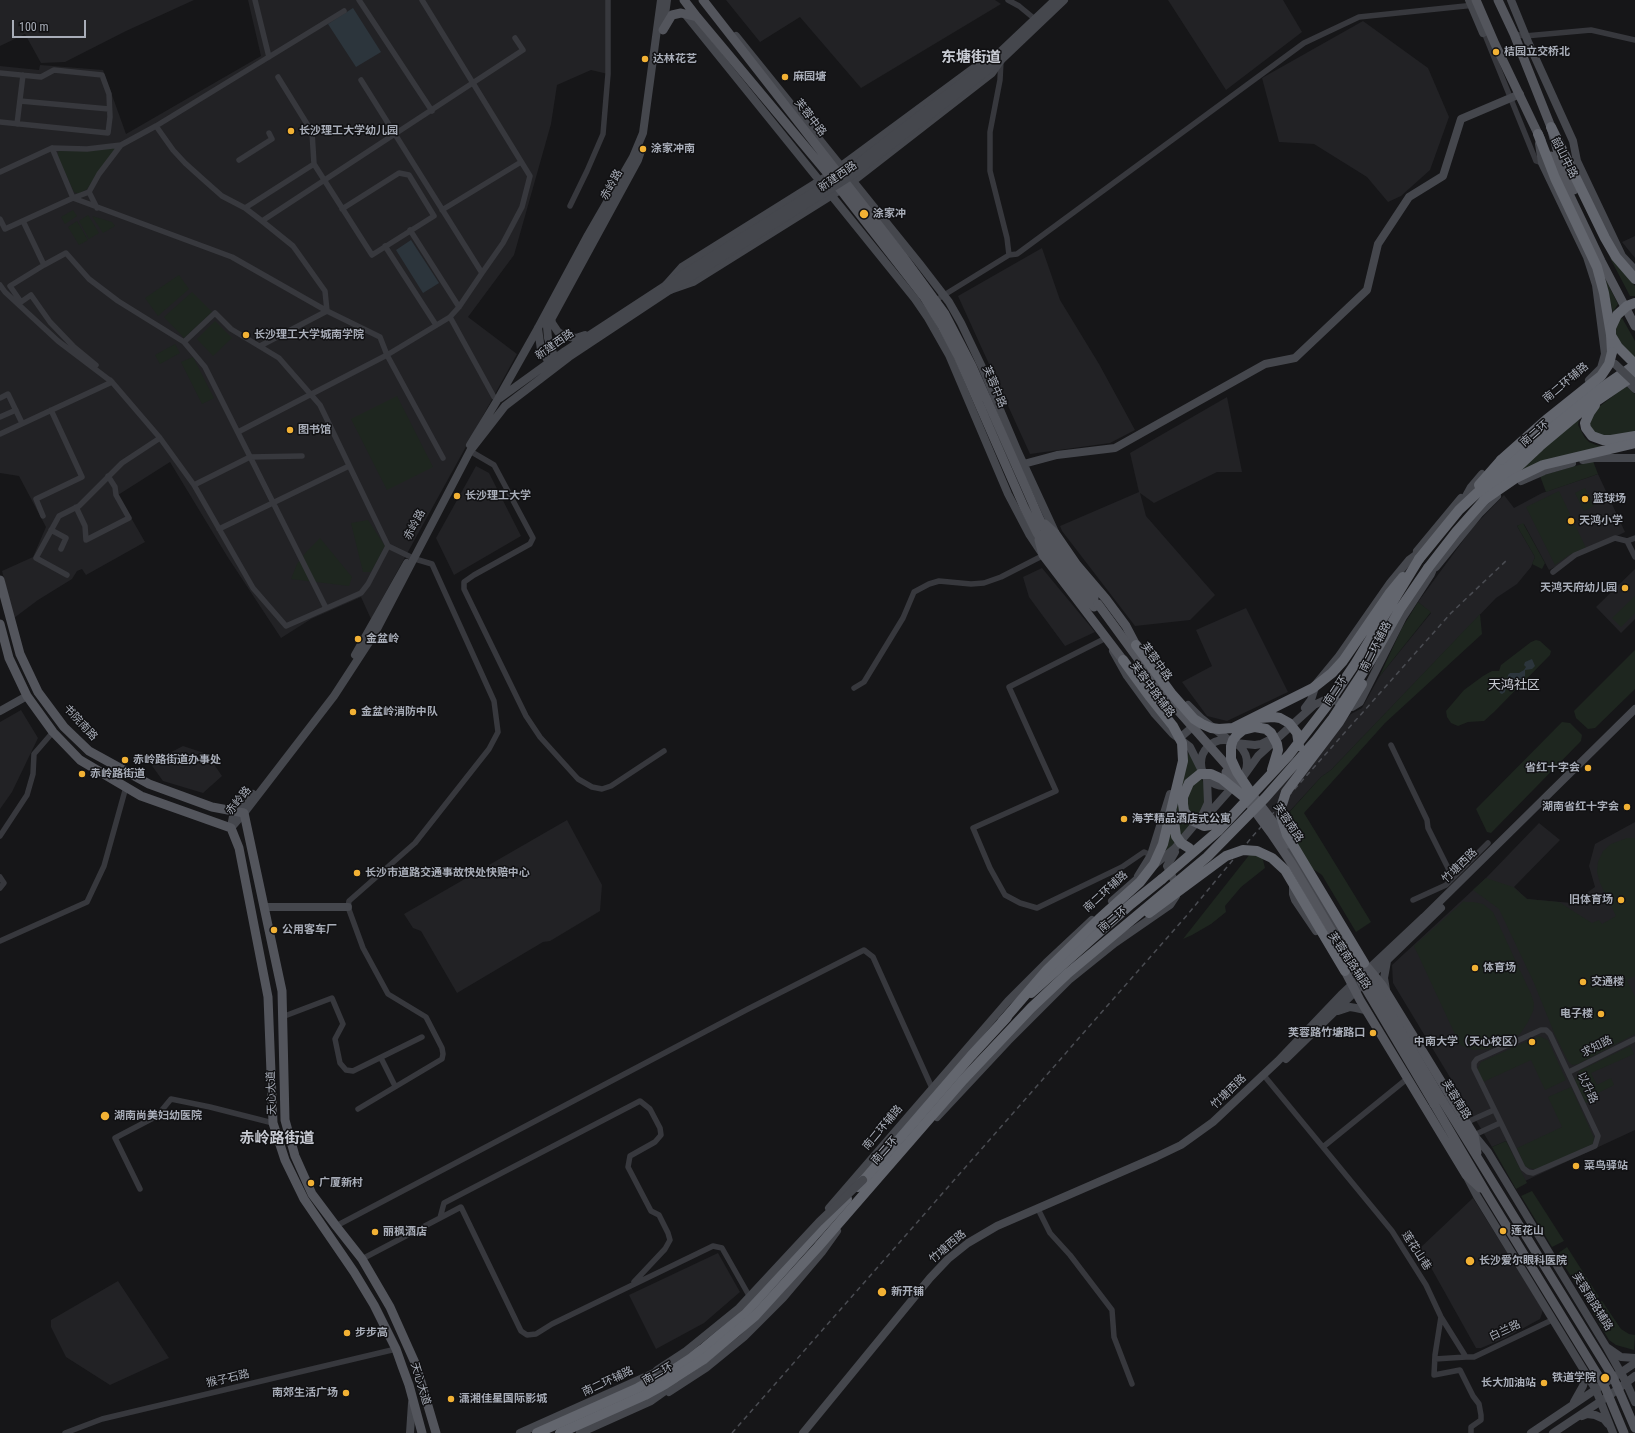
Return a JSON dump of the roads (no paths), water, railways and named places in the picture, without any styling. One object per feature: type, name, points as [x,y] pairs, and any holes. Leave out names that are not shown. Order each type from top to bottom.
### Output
[{"type":"highway","points":[[1551,127],[1605,238],[1616,257],[1635,280]]},
{"type":"highway","points":[[1538,134],[1555,178],[1597,267],[1604,293],[1612,335],[1618,347],[1635,364]]},
{"type":"highway","points":[[1459,510],[1487,474],[1501,460],[1546,420],[1601,376],[1606,370],[1611,358],[1612,328],[1617,315],[1627,306],[1635,303]]},
{"type":"highway","name":"南二环","points":[[560,1433],[645,1395],[688,1370],[725,1343],[767,1304],[1002,1022],[1103,929],[1205,843],[1289,755],[1355,664],[1414,560],[1432,543],[1459,510],[1550,426],[1615,377],[1635,364]]},
{"type":"highway","name":"南二环","points":[[537,1433],[638,1388],[678,1366],[726,1330],[757,1301],[1001,1039],[1067,974],[1185,876],[1223,841],[1243,822],[1289,772],[1333,718],[1389,628],[1430,571],[1442,550],[1484,500],[1567,422],[1605,395],[1633,382]]},
{"type":"highway","points":[[1605,395],[1594,407],[1587,418],[1586,428],[1588,432],[1592,436],[1603,440],[1635,436]]},
{"type":"highway","points":[[1484,500],[1516,478],[1543,465],[1635,443]]},
{"type":"highway","points":[[1136,645],[1171,694],[1190,714],[1202,724],[1219,729],[1233,728],[1313,688],[1332,673],[1351,650],[1394,586],[1414,560]]},
{"type":"highway","points":[[1370,969],[1287,835],[1281,816],[1281,808],[1286,792],[1325,743],[1358,693],[1389,628]]},
{"type":"highway","points":[[1002,1022],[1047,970],[1093,924],[1140,882],[1154,864],[1163,844],[1183,761],[1182,743],[1174,726],[1150,697],[1123,660]]},
{"type":"highway","points":[[1245,722],[1255,719],[1274,717],[1284,719],[1294,728],[1298,739],[1299,748],[1298,755],[1289,772]]},
{"type":"highway","points":[[1245,791],[1230,752],[1233,740],[1237,735],[1248,728],[1255,726],[1266,729],[1274,737],[1277,744],[1277,758],[1266,780]]},
{"type":"highway","points":[[1236,812],[1210,825],[1204,826],[1194,822],[1187,817],[1184,810],[1183,797],[1185,790],[1194,778],[1200,774],[1211,774],[1245,791]]},
{"type":"highway","points":[[1174,800],[1173,821],[1175,832],[1181,843],[1189,848],[1201,850],[1208,849],[1223,841]]},
{"type":"highway","points":[[1096,950],[1170,899],[1226,856],[1234,852],[1250,850],[1257,851],[1272,858],[1284,870],[1353,984]]},
{"type":"main road","name":"芙蓉中路","points":[[684,0],[696,17],[835,171]]},
{"type":"main road","name":"芙蓉中路","points":[[703,0],[835,171],[940,298],[1020,465],[1040,520],[1055,546],[1096,605],[1166,697],[1245,791]]},
{"type":"main road","name":"韶山中路","points":[[1498,0],[1514,34],[1551,127],[1560,160],[1598,241],[1635,314]]},
{"type":"main road","name":"韶山中路","points":[[1474,3],[1484,17],[1495,44],[1538,134],[1553,160],[1601,261],[1635,326]]},
{"type":"main road","points":[[663,30],[672,15],[681,13],[696,17]]},
{"type":"main road","name":"芙蓉中路","points":[[847,186],[924,297],[942,326],[958,356],[1046,554]]},
{"type":"main road","points":[[1040,520],[1055,533],[1077,565],[1126,626],[1136,645]]},
{"type":"main road","points":[[1046,554],[1096,605]]},
{"type":"main road","points":[[1046,554],[1123,660]]},
{"type":"main road","name":"书院南路","points":[[0,580],[20,654],[38,692],[64,727],[89,751],[150,784],[212,807],[244,813]]},
{"type":"main road","points":[[0,624],[9,658],[27,696],[53,732],[80,760],[140,796],[231,828]]},
{"type":"main road","name":"芙蓉南路","points":[[1245,791],[1271,819],[1307,874],[1438,1102],[1487,1194],[1604,1384],[1610,1395],[1624,1433]]},
{"type":"main road","name":"天心大道","points":[[244,813],[282,991],[285,1120],[295,1156],[312,1194],[362,1259],[390,1307],[410,1348],[436,1433]]},
{"type":"main road","name":"天心大道","points":[[231,828],[239,848],[268,997],[273,1123],[285,1160],[304,1199],[354,1272],[374,1305],[396,1349],[412,1396],[422,1433]]},
{"type":"main road","points":[[1370,969],[1388,994],[1470,1137],[1478,1158],[1617,1375],[1622,1385],[1635,1428]]},
{"type":"main road","points":[[1353,984],[1360,1000],[1466,1175],[1487,1194]]},
{"type":"main road","name":"芙蓉南路","points":[[1438,1102],[1462,1125]]},
{"type":"street","points":[[255,0],[269,57]]},
{"type":"street","points":[[359,0],[432,111]]},
{"type":"street","points":[[238,432],[387,354],[450,317],[459,307],[503,243],[522,207],[530,176],[422,0]]},
{"type":"street","points":[[570,206],[603,134],[608,74],[608,0]]},
{"type":"street","name":"赤岭路","points":[[658,0],[659,12]]},
{"type":"street","name":"赤岭路","points":[[231,828],[334,696],[375,632],[477,432],[538,328],[588,235],[633,157],[644,126],[661,0]]},
{"type":"street","name":"赤岭路","points":[[231,828],[234,811],[250,798],[344,673],[412,558],[470,452],[505,406],[556,363],[548,338],[547,327],[551,317],[638,160],[648,128],[663,30],[666,0]]},
{"type":"street","points":[[708,0],[835,171]]},
{"type":"street","points":[[1008,0],[1019,6],[1036,20]]},
{"type":"street","name":"新建西路","points":[[556,363],[592,333],[668,288],[693,282],[847,186],[992,73],[999,58],[1055,0]]},
{"type":"street","name":"新建西路","points":[[496,398],[556,363],[850,169],[999,58],[1064,0]]},
{"type":"street","points":[[1511,0],[1525,36],[1573,141],[1577,161],[1598,208],[1622,256],[1635,270]]},
{"type":"street","points":[[940,298],[1009,254],[1017,254],[1304,43],[1359,17],[1474,3],[1483,33],[1536,161],[1542,164]]},
{"type":"street","points":[[0,172],[52,148],[87,149],[121,145],[156,126],[344,11]]},
{"type":"street","points":[[685,14],[915,299],[939,335],[949,355],[1008,494],[1029,534],[1046,554],[1001,577],[984,583],[971,584],[939,581],[929,584],[914,592],[903,618],[864,682],[854,688]]},
{"type":"street","points":[[1483,33],[1484,17]]},
{"type":"street","points":[[1514,34],[1525,36],[1591,30],[1635,40]]},
{"type":"street","points":[[262,221],[523,50],[515,38]]},
{"type":"street","points":[[999,58],[1000,80],[990,132],[990,171],[1007,238],[1009,254]]},
{"type":"street","name":"新建西路","points":[[668,288],[682,267],[835,171],[982,62],[999,58]]},
{"type":"street","points":[[0,73],[41,77],[54,70],[102,75],[109,94],[108,134],[0,122]]},
{"type":"street","points":[[17,124],[22,75]]},
{"type":"street","points":[[278,77],[312,132],[314,164],[324,181],[342,209],[372,255],[434,216],[409,175],[399,173],[342,209]]},
{"type":"street","points":[[361,80],[482,273]]},
{"type":"street","points":[[1055,533],[1020,465],[1057,455],[1115,448],[1264,364],[1295,358],[1366,290],[1378,244],[1409,197],[1444,176],[1461,119],[1520,94]]},
{"type":"street","points":[[20,101],[109,109]]},
{"type":"street","points":[[156,126],[166,142],[184,163],[222,196],[245,208],[293,246],[325,291],[326,311]]},
{"type":"street","points":[[239,160],[272,139],[269,133]]},
{"type":"street","points":[[1538,134],[1542,164],[1593,272],[1599,301],[1604,357],[1633,382]]},
{"type":"street","points":[[0,219],[5,229],[89,192],[99,174],[121,145]]},
{"type":"street","points":[[52,148],[73,198],[232,257],[326,311],[380,337],[387,354],[443,458]]},
{"type":"street","points":[[442,210],[521,162]]},
{"type":"street","points":[[245,208],[314,164]]},
{"type":"street","points":[[89,192],[97,208]]},
{"type":"street","points":[[23,221],[44,265]]},
{"type":"street","points":[[410,230],[459,307]]},
{"type":"street","points":[[385,246],[436,325]]},
{"type":"street","points":[[326,608],[205,367],[184,342],[118,301],[89,279],[66,253],[10,286],[20,302],[31,295],[50,322],[73,346],[112,382],[160,438],[194,485],[253,588],[286,626],[362,593],[388,546]]},
{"type":"street","points":[[0,285],[5,292],[58,341],[112,382]]},
{"type":"street","points":[[260,346],[326,311]]},
{"type":"street","points":[[184,342],[215,313],[231,330],[279,358],[320,405],[388,546],[412,558],[432,564],[494,701],[498,732],[489,749],[415,843],[349,901],[348,907],[363,948],[388,994],[426,1017],[442,1048],[442,1059],[358,1109]]},
{"type":"street","points":[[450,317],[496,398]]},
{"type":"street","points":[[551,317],[552,323],[558,332],[566,336],[576,338],[592,333]]},
{"type":"street","points":[[538,328],[540,350],[556,363]]},
{"type":"street","name":"南二环辅路","points":[[1233,742],[1255,745],[1267,741],[1307,706],[1311,700],[1316,684],[1339,656],[1390,583],[1414,560],[1471,487],[1512,444],[1595,375],[1601,368],[1604,357]]},
{"type":"street","points":[[0,434],[112,382]]},
{"type":"street","points":[[0,398],[8,394],[22,423]]},
{"type":"street","points":[[0,417],[16,410]]},
{"type":"street","points":[[43,516],[36,499],[82,477],[51,410]]},
{"type":"street","points":[[66,575],[36,558],[59,516],[76,507],[122,463],[160,438]]},
{"type":"street","points":[[470,452],[494,465],[533,538],[530,544],[464,582],[464,589],[526,716],[540,737],[578,779],[592,787],[602,789],[611,786],[664,751]]},
{"type":"street","points":[[194,485],[250,458],[302,456]]},
{"type":"street","name":"南二环辅路","points":[[1484,500],[1538,474],[1566,464],[1594,458],[1635,458]]},
{"type":"street","points":[[219,529],[349,466]]},
{"type":"street","points":[[76,507],[85,526],[86,540],[128,518],[116,495],[116,487],[108,476]]},
{"type":"street","name":"南二环辅路","points":[[1459,510],[1471,487]]},
{"type":"street","name":"南二环辅路","points":[[1243,777],[1266,747],[1306,710],[1318,702],[1329,698],[1334,699],[1343,706],[1352,707],[1360,702],[1403,617],[1430,571],[1491,500],[1504,490]]},
{"type":"street","points":[[51,530],[66,538],[61,549]]},
{"type":"street","points":[[1553,572],[1576,556],[1615,538],[1627,542],[1635,557]]},
{"type":"street","points":[[1627,542],[1635,538]]},
{"type":"street","name":"芙蓉中路辅路","points":[[1126,626],[1178,694],[1194,711],[1233,742]]},
{"type":"street","points":[[1106,638],[1009,687],[1056,791],[973,828],[990,868],[1005,895],[1020,903],[1037,908],[1122,867],[1144,852],[1151,855]]},
{"type":"street","name":"芙蓉中路辅路","points":[[1106,638],[1130,681],[1154,713],[1173,734],[1190,747],[1201,769]]},
{"type":"street","points":[[0,711],[27,696]]},
{"type":"street","name":"竹塘西路","points":[[1386,956],[1635,709]]},
{"type":"street","points":[[1173,734],[1182,736],[1195,726],[1198,719],[1194,711]]},
{"type":"street","name":"竹塘西路","points":[[808,1433],[951,1262],[986,1236],[1038,1210],[1156,1157],[1197,1134],[1228,1109],[1278,1061],[1353,984],[1386,956],[1635,715]]},
{"type":"street","points":[[0,836],[26,795],[32,774],[34,754],[53,732]]},
{"type":"street","points":[[651,1401],[706,1364],[734,1341],[758,1318],[930,1125],[1053,995],[1099,955],[1170,905],[1176,896],[1177,886],[1167,869],[1166,866],[1168,861],[1234,784],[1243,777],[1247,766],[1247,761],[1243,750],[1233,742],[1216,741],[1205,749],[1201,762],[1201,769],[1207,779],[1217,785],[1234,784]]},
{"type":"street","points":[[1391,745],[1427,820],[1428,828],[1453,878]]},
{"type":"street","points":[[1132,882],[1142,870],[1151,855],[1173,785],[1180,755],[1190,747]]},
{"type":"street","name":"芙蓉南路辅路","points":[[1243,777],[1242,783],[1245,791],[1297,865],[1356,960],[1370,969]]},
{"type":"street","name":"南二环辅路","points":[[520,1433],[658,1372],[696,1348],[722,1328],[751,1300],[784,1264],[828,1209],[1008,1001],[1046,962],[1132,882],[1175,848],[1202,816],[1208,803],[1209,795],[1207,779]]},
{"type":"street","name":"芙蓉南路辅路","points":[[1234,784],[1245,791]]},
{"type":"street","points":[[0,941],[87,902],[104,866],[126,787]]},
{"type":"street","points":[[1413,900],[1446,884],[1488,843]]},
{"type":"street","name":"芙蓉南路辅路","points":[[1297,865],[1353,962],[1353,984]]},
{"type":"street","name":"芙蓉南路辅路","points":[[1297,865],[1293,894],[1295,900],[1353,984]]},
{"type":"street","points":[[0,877],[4,883],[0,888]]},
{"type":"street","points":[[265,907],[348,907]]},
{"type":"street","points":[[336,1226],[864,950],[873,957],[932,1088]]},
{"type":"street","points":[[1386,956],[1384,978],[1388,994]]},
{"type":"street","name":"竹塘西路","points":[[803,1433],[930,1278],[948,1259],[968,1243],[983,1234],[1186,1146],[1216,1125],[1332,1015],[1353,984]]},
{"type":"street","points":[[282,1017],[332,998],[343,1024],[335,1039],[340,1062],[346,1070],[353,1072],[422,1037]]},
{"type":"street","points":[[1332,1015],[1350,1007],[1361,1009],[1368,1013]]},
{"type":"street","name":"以升路","points":[[1541,1030],[1546,1030],[1550,1034],[1569,1072],[1598,1136],[1595,1146],[1533,1173],[1528,1172],[1523,1168],[1500,1123],[1474,1068],[1474,1063],[1477,1059],[1541,1030]]},
{"type":"street","name":"求知路","points":[[1569,1072],[1635,1039]]},
{"type":"street","points":[[381,1058],[396,1086]]},
{"type":"street","name":"莲花山巷","points":[[1266,1078],[1392,1231],[1426,1285],[1441,1317],[1466,1357]]},
{"type":"street","points":[[1323,1147],[1408,1078]]},
{"type":"street","points":[[140,1189],[115,1138],[157,1116],[171,1099],[273,1123]]},
{"type":"street","points":[[440,1218],[444,1203],[640,1101],[650,1109],[660,1128],[661,1135],[655,1142],[630,1156],[628,1167],[651,1211],[659,1215],[670,1240],[665,1249],[631,1286]]},
{"type":"street","points":[[1462,1125],[1494,1110]]},
{"type":"street","points":[[1470,1137],[1500,1123]]},
{"type":"street","name":"芙蓉南路辅路","points":[[1470,1137],[1488,1152],[1606,1347],[1617,1375]]},
{"type":"street","points":[[1466,1175],[1477,1196],[1596,1390],[1612,1431]]},
{"type":"street","points":[[580,1433],[669,1392],[727,1352],[768,1314],[822,1252],[866,1184]]},
{"type":"street","points":[[638,1380],[686,1351],[739,1308],[819,1222],[866,1184]]},
{"type":"street","points":[[362,1259],[461,1207],[521,1331],[527,1336],[536,1334],[552,1324],[713,1246],[722,1248],[751,1300]]},
{"type":"street","points":[[1038,1210],[1050,1233],[1070,1255],[1112,1310],[1114,1337],[1132,1384]]},
{"type":"street","points":[[1537,1274],[1554,1322]]},
{"type":"street","points":[[1441,1317],[1434,1375],[1460,1370],[1478,1404],[1481,1420],[1471,1427],[1471,1433]]},
{"type":"street","name":"白兰路","points":[[1435,1359],[1474,1357],[1554,1322]]},
{"type":"street","points":[[1606,1347],[1621,1357],[1635,1358]]},
{"type":"street","name":"猴子石路","points":[[65,1433],[102,1419],[396,1349]]},
{"type":"street","points":[[1530,1433],[1635,1363]]},
{"type":"street","points":[[1570,1406],[1578,1397],[1583,1386],[1585,1377],[1581,1366]]},
{"type":"street","points":[[1553,1433],[1610,1395],[1635,1376]]},
{"type":"street","points":[[1622,1385],[1635,1402]]},
{"type":"street","points":[[410,1433],[412,1396]]},
{"type":"street","points":[[1575,1418],[1587,1414],[1595,1415],[1604,1419],[1612,1431]]},
{"type":"street","points":[[432,1418],[440,1433]]},
{"type":"railway","points":[[732,1433],[1188,914],[1252,837],[1451,613],[1508,559]]},
{"type":"place","name":"桔园立交桥北","points":[[1496,52]]},
{"type":"place","name":"达林花艺","points":[[645,59]]},
{"type":"place","name":"麻园塘","points":[[785,77]]},
{"type":"place","name":"长沙理工大学幼儿园","points":[[291,131]]},
{"type":"place","name":"涂家冲南","points":[[643,149]]},
{"type":"place","name":"涂家冲","points":[[864,214]]},
{"type":"place","name":"长沙理工大学城南学院","points":[[246,335]]},
{"type":"place","name":"图书馆","points":[[290,430]]},
{"type":"place","name":"长沙理工大学","points":[[457,496]]},
{"type":"place","name":"篮球场","points":[[1585,499]]},
{"type":"place","name":"天鸿小学","points":[[1571,521]]},
{"type":"place","name":"天鸿天府幼儿园","points":[[1625,588]]},
{"type":"place","name":"金盆岭","points":[[358,639]]},
{"type":"place","name":"金盆岭消防中队","points":[[353,712]]},
{"type":"place","name":"赤岭路街道办事处","points":[[125,760]]},
{"type":"place","name":"省红十字会","points":[[1588,768]]},
{"type":"place","name":"赤岭路街道","points":[[82,774]]},
{"type":"place","name":"湖南省红十字会","points":[[1627,807]]},
{"type":"place","name":"海芋精品酒店式公寓","points":[[1124,819]]},
{"type":"place","name":"长沙市道路交通事故快处快赔中心","points":[[357,873]]},
{"type":"place","name":"旧体育场","points":[[1621,900]]},
{"type":"place","name":"公用客车厂","points":[[274,930]]},
{"type":"place","name":"体育场","points":[[1475,968]]},
{"type":"place","name":"交通楼","points":[[1583,982]]},
{"type":"place","name":"电子楼","points":[[1601,1014]]},
{"type":"place","name":"芙蓉路竹塘路口","points":[[1373,1033]]},
{"type":"place","name":"中南大学（天心校区）","points":[[1532,1042]]},
{"type":"place","name":"湖南尚美妇幼医院","points":[[105,1116]]},
{"type":"place","name":"菜鸟驿站","points":[[1576,1166]]},
{"type":"place","name":"广厦新村","points":[[311,1183]]},
{"type":"place","name":"莲花山","points":[[1503,1231]]},
{"type":"place","name":"丽枫酒店","points":[[375,1232]]},
{"type":"place","name":"长沙爱尔眼科医院","points":[[1470,1261]]},
{"type":"place","name":"新开铺","points":[[882,1292]]},
{"type":"place","name":"步步高","points":[[347,1333]]},
{"type":"place","name":"铁道学院","points":[[1605,1378]]},
{"type":"place","name":"长大加油站","points":[[1544,1383]]},
{"type":"place","name":"南郊生活广场","points":[[346,1393]]},
{"type":"place","name":"潇湘佳星国际影城","points":[[451,1399]]},
{"type":"district","name":"东塘街道","points":[[971,58]]},
{"type":"district","name":"天鸿社区","points":[[1514,686]]},
{"type":"district","name":"赤岭路街道","points":[[277,1139]]}]
